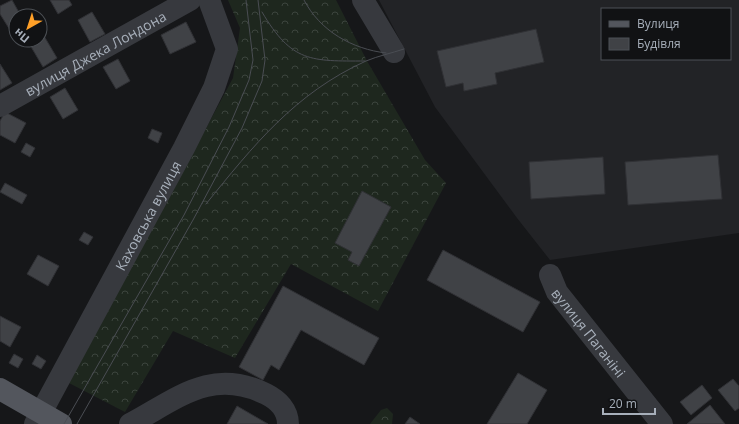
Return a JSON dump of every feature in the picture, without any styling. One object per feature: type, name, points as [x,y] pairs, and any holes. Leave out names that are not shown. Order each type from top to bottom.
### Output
[{"type":"main road","points":[[0,389],[38,418],[62,424]]},
{"type":"street","name":"вулиця Джека Лондона","points":[[0,106],[190,0]]},
{"type":"street","name":"Каховська вулиця","points":[[38,418],[184,148],[214,88],[227,49],[209,0]]},
{"type":"street","points":[[363,0],[394,52]]},
{"type":"street","name":"вулиця Паганіні","points":[[550,275],[557,292],[662,424]]},
{"type":"street","points":[[130,424],[200,387],[222,382],[245,386],[270,396],[285,410],[288,424]]},
{"type":"shaded area","points":[[379,0],[739,0],[739,233],[550,260],[435,107]]},
{"type":"green space","points":[[228,0],[336,0],[367,61],[425,160],[446,183],[378,311],[291,264],[235,358],[173,331],[125,412],[69,383],[233,78],[240,28]]},
{"type":"green space","points":[[387,408],[393,414],[392,424],[370,424],[381,410]]},
{"type":"building","points":[[12,0],[16,8],[8,8],[8,27],[0,14],[0,6]]},
{"type":"building","points":[[50,0],[69,0],[72,5],[58,14]]},
{"type":"building","points":[[92,12],[105,34],[90,42],[78,20]]},
{"type":"building","points":[[186,22],[196,42],[170,54],[161,35]]},
{"type":"building","points":[[536,29],[544,62],[495,73],[497,84],[464,91],[463,83],[446,87],[437,51]]},
{"type":"building","points":[[48,43],[57,58],[43,67],[32,48],[48,48]]},
{"type":"building","points":[[118,59],[130,81],[116,89],[103,67]]},
{"type":"building","points":[[0,64],[12,83],[0,90]]},
{"type":"building","points":[[65,88],[78,110],[63,119],[50,97]]},
{"type":"building","points":[[5,112],[26,123],[15,143],[0,135],[0,121]]},
{"type":"building","points":[[152,129],[162,133],[158,143],[148,138]]},
{"type":"building","points":[[26,143],[35,148],[30,157],[21,152]]},
{"type":"building","points":[[718,155],[722,199],[628,205],[625,162]]},
{"type":"building","points":[[603,157],[605,194],[531,199],[529,162]]},
{"type":"building","points":[[5,183],[27,195],[22,204],[0,192]]},
{"type":"building","points":[[362,191],[391,207],[359,266],[348,260],[352,252],[335,243]]},
{"type":"building","points":[[84,232],[93,237],[88,245],[79,240]]},
{"type":"building","points":[[443,250],[540,302],[523,332],[427,280]]},
{"type":"building","points":[[38,255],[59,266],[48,286],[27,274]]},
{"type":"building","points":[[283,286],[379,338],[364,365],[301,330],[279,370],[271,365],[263,380],[239,367]]},
{"type":"building","points":[[0,316],[21,327],[10,347],[0,341]]},
{"type":"building","points":[[14,354],[23,359],[18,368],[9,363]]},
{"type":"building","points":[[37,355],[46,361],[41,369],[32,364]]},
{"type":"building","points":[[518,373],[547,390],[527,424],[487,424]]},
{"type":"building","points":[[733,379],[739,386],[739,408],[735,411],[718,390]]},
{"type":"building","points":[[702,385],[712,398],[691,415],[680,402]]},
{"type":"building","points":[[710,405],[725,424],[687,424]]},
{"type":"building","points":[[237,406],[268,424],[227,424]]},
{"type":"building","points":[[410,417],[420,424],[405,424]]},
{"type":"tram line","points":[[64,424],[184,215],[229,127],[249,80],[253,60],[246,0]]},
{"type":"tram line","points":[[77,424],[193,220],[242,128],[262,81],[265,60],[258,0]]},
{"type":"tram line","points":[[304,0],[319,21],[338,37],[349,43],[373,51],[386,53]]},
{"type":"tram line","points":[[262,12],[283,41],[304,56],[330,61],[365,61]]},
{"type":"tram line","points":[[206,204],[259,142],[297,105],[341,74],[366,61],[404,49]]}]
